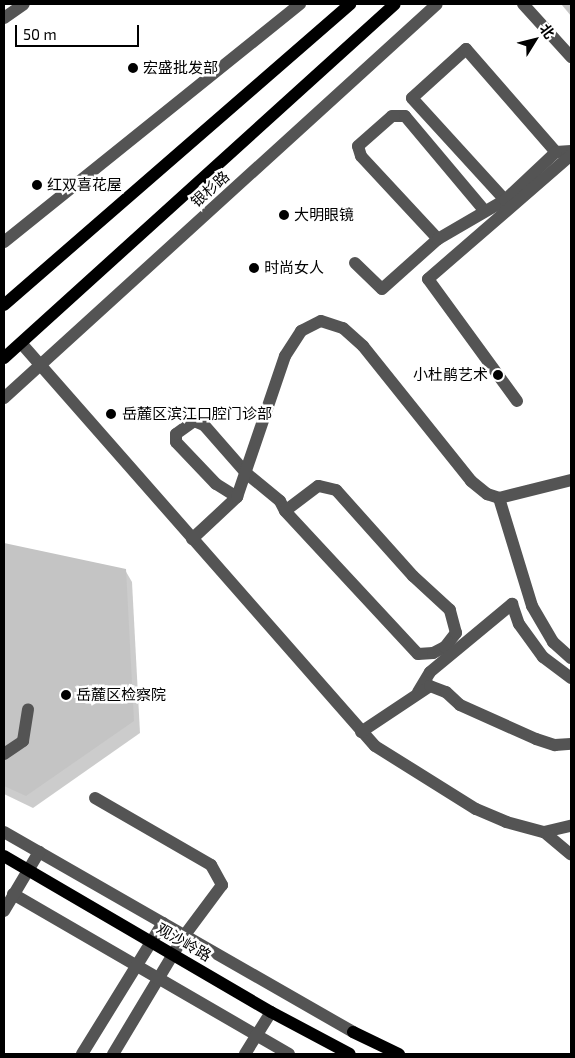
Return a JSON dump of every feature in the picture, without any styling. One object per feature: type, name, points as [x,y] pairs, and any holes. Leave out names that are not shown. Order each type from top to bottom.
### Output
[{"type":"main road","points":[[4,305],[350,4]]},
{"type":"main road","name":"银杉路","points":[[4,358],[395,4]]},
{"type":"main road","name":"观沙岭路","points":[[4,856],[270,1012],[350,1054]]},
{"type":"main road","points":[[353,1032],[399,1054]]},
{"type":"street","points":[[4,18],[24,4]]},
{"type":"street","points":[[4,242],[300,4]]},
{"type":"street","name":"银杉路","points":[[4,398],[437,4]]},
{"type":"street","points":[[523,4],[571,57]]},
{"type":"street","points":[[505,200],[412,98],[466,49],[556,152]]},
{"type":"street","points":[[438,239],[361,156],[358,146],[392,116],[405,116],[484,210]]},
{"type":"street","points":[[355,263],[382,289],[438,239],[484,210],[505,200],[556,152],[571,151]]},
{"type":"street","points":[[518,401],[428,279],[571,156]]},
{"type":"street","points":[[192,539],[237,497],[285,356],[301,331],[310,324],[332,322],[363,346],[471,481],[488,494],[500,498],[570,483]]},
{"type":"street","points":[[21,343],[361,732],[392,759],[476,809],[506,822],[544,832],[571,855]]},
{"type":"street","points":[[237,497],[216,484],[176,442],[176,434],[194,421],[204,425],[246,473],[280,501],[285,511],[418,654],[433,653],[445,647],[456,633],[450,610],[413,576],[336,490],[318,486],[285,511]]},
{"type":"street","points":[[500,498],[532,606],[553,642],[571,658]]},
{"type":"street","points":[[418,692],[430,672],[512,604],[519,624],[543,657],[571,678]]},
{"type":"street","points":[[361,732],[424,687],[439,687],[460,705],[536,740],[556,745],[571,744]]},
{"type":"street","points":[[4,754],[23,741],[28,709]]},
{"type":"street","points":[[95,798],[211,865],[222,885],[184,936],[113,1054]]},
{"type":"street","points":[[544,832],[571,826]]},
{"type":"street","points":[[4,832],[353,1032]]},
{"type":"street","points":[[4,911],[39,852]]},
{"type":"street","points":[[14,894],[158,980],[289,1054]]},
{"type":"street","points":[[82,1054],[163,923]]},
{"type":"street","points":[[245,1054],[270,1012]]},
{"type":"building","points":[[562,4],[571,4],[571,15]]},
{"type":"building","points":[[4,543],[126,569],[134,721],[26,796],[4,786]]},
{"type":"place","name":"宏盛批发部","points":[[133,68]]},
{"type":"place","name":"红双喜花屋","points":[[37,185]]},
{"type":"place","name":"大明眼镜","points":[[284,215]]},
{"type":"place","name":"时尚女人","points":[[254,268]]},
{"type":"place","name":"小杜鹃艺术","points":[[498,375]]},
{"type":"place","name":"岳麓区滨江口腔门诊部","points":[[111,414]]},
{"type":"place","name":"岳麓区检察院","points":[[66,695]]}]
